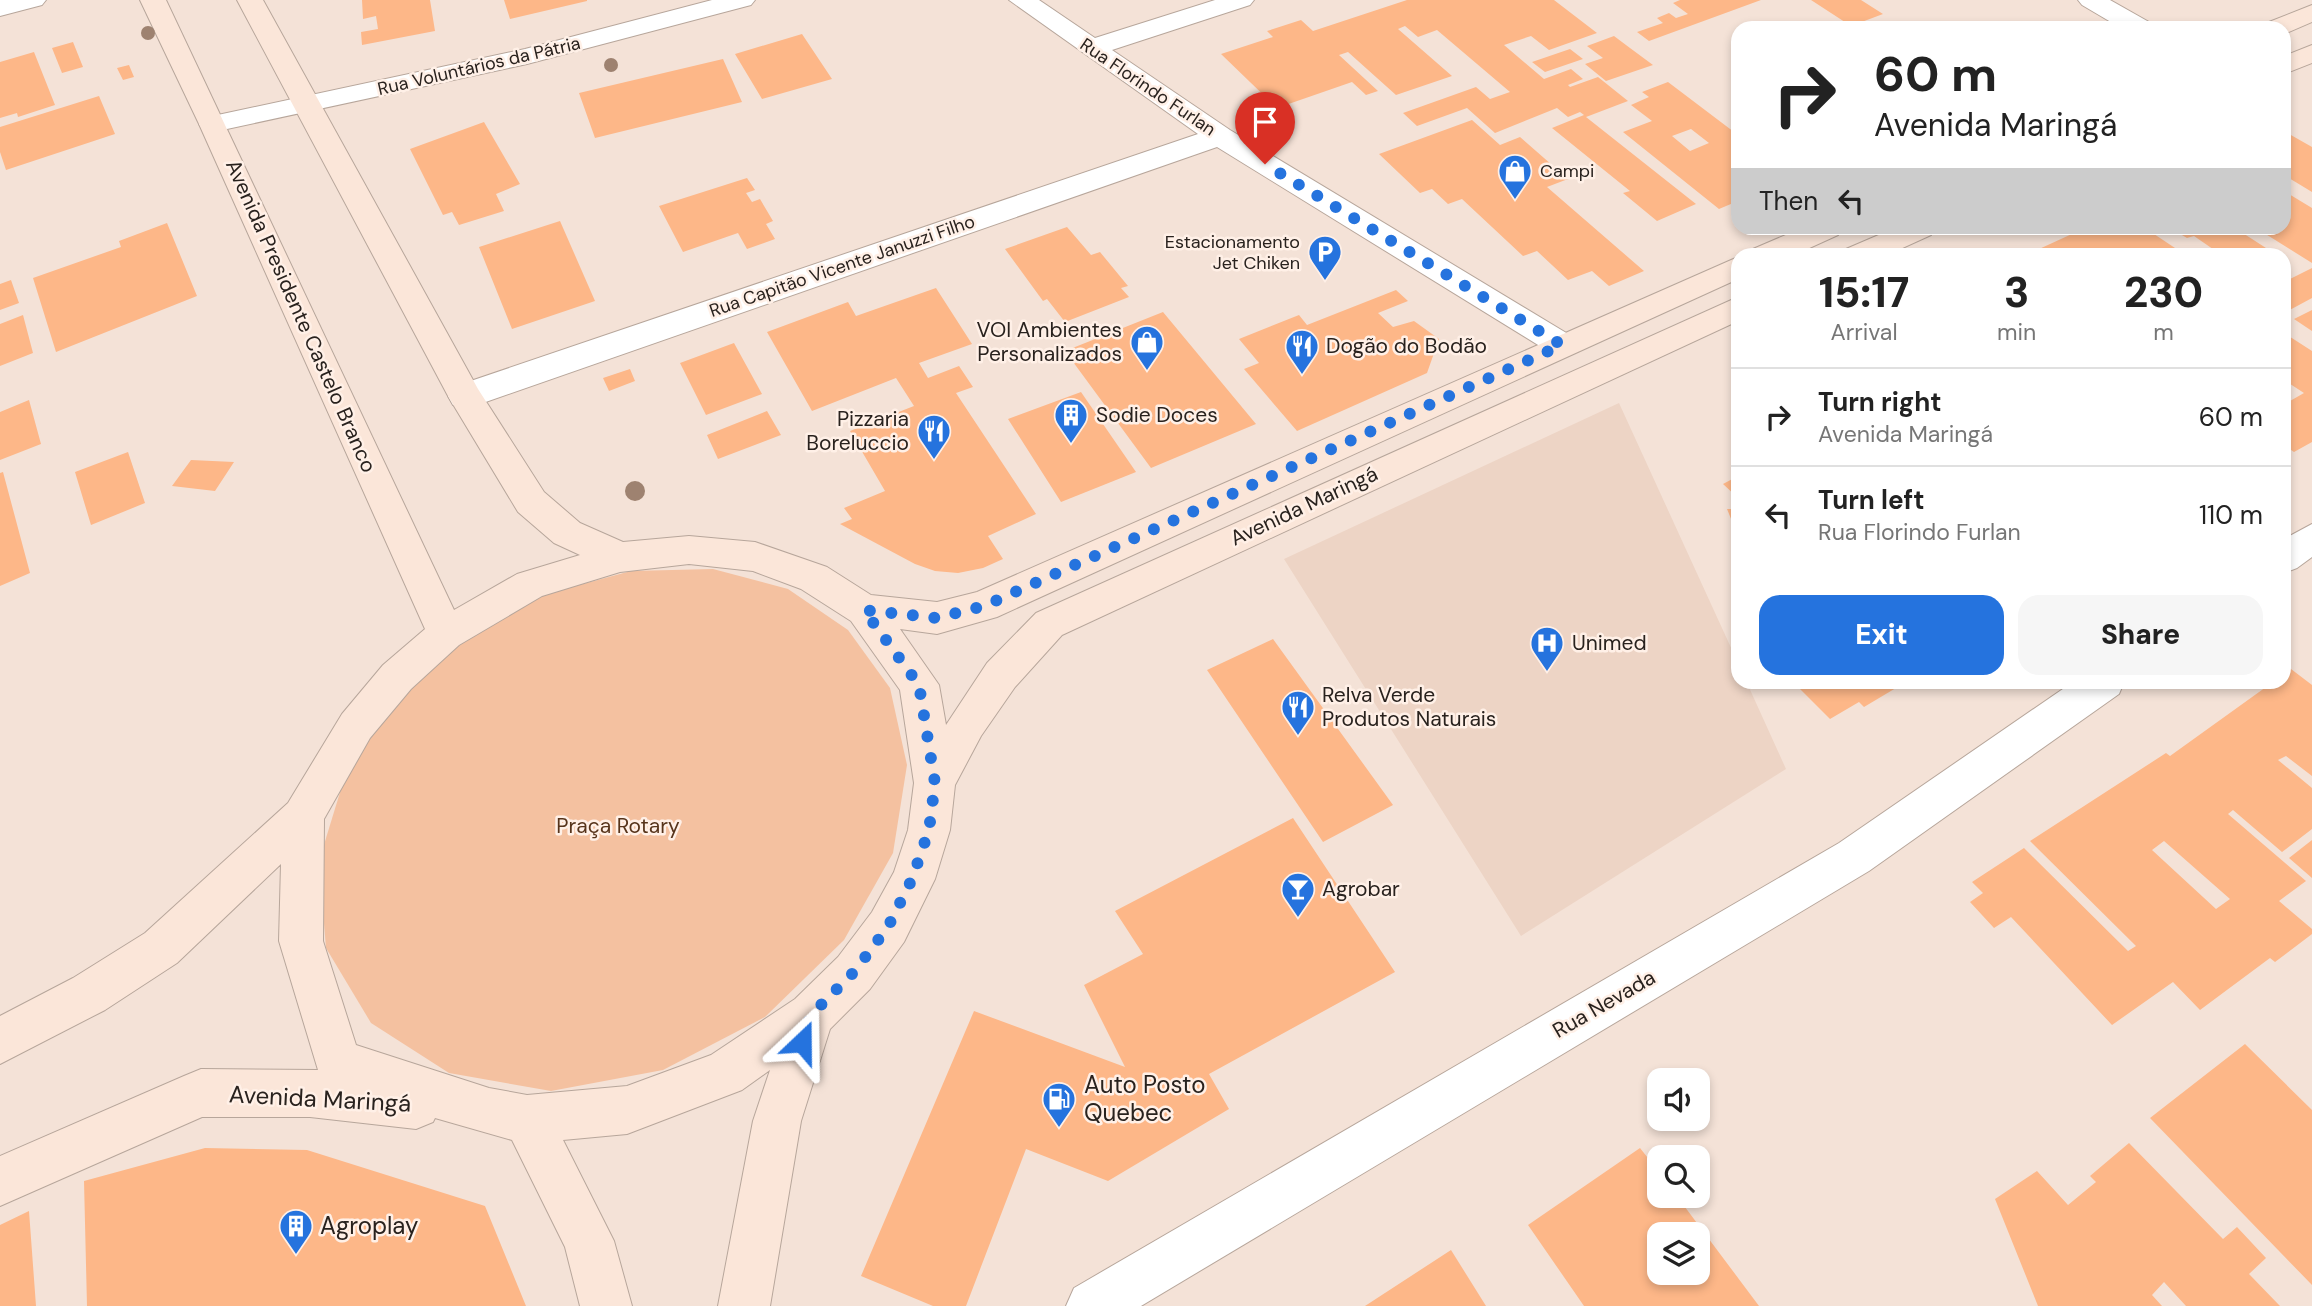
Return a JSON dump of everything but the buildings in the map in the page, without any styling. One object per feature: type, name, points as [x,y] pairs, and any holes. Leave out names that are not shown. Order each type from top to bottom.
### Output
[{"type":"main road","name":"Avenida Presidente Castelo Branco","points":[[153,0],[213,124],[446,635]]},
{"type":"main road","points":[[250,0],[465,396],[531,502],[567,533],[620,557]]},
{"type":"main road","points":[[2291,22],[2312,13]]},
{"type":"main road","points":[[2291,63],[2312,53]]},
{"type":"main road","points":[[1782,248],[1811,235]]},
{"type":"main road","points":[[1875,248],[1904,235]]},
{"type":"main road","name":"Avenida Maringá","points":[[864,610],[937,618],[984,606],[1731,270]]},
{"type":"main road","name":"Avenida Maringá","points":[[935,783],[967,724],[1001,675],[1049,624],[1731,311]]},
{"type":"main road","points":[[0,1041],[89,994],[161,948],[303,816],[356,726],[397,677],[446,635],[530,585],[620,557],[689,550],[755,557],[814,578],[864,610],[919,685],[935,783],[929,830],[912,879],[888,927],[854,972],[811,1015],[725,1073],[627,1110],[508,1115],[338,1062],[301,941],[303,816]]},
{"type":"main road","points":[[744,1306],[777,1121],[811,1015]]},
{"type":"main road","name":"Avenida Maringá","points":[[0,1181],[201,1093],[310,1093],[508,1115]]},
{"type":"main road","points":[[508,1115],[589,1241],[606,1306]]},
{"type":"street","points":[[0,8],[33,0]]},
{"type":"street","name":"Rua Voluntários da Pátria","points":[[213,124],[527,56],[742,0]]},
{"type":"street","name":"Rua Florindo Furlan","points":[[1022,0],[1220,136],[1562,345]]},
{"type":"street","points":[[1091,48],[1241,0]]},
{"type":"street","points":[[2091,0],[2128,21]]},
{"type":"street","name":"Rua Capitão Vicente Januzzi Filho","points":[[465,396],[1220,136]]},
{"type":"street","points":[[2291,553],[2312,538]]},
{"type":"street","name":"Rua Nevada","points":[[1092,1306],[1854,857],[2095,689]]},
{"type":"shaded area","name":"Unimed","points":[[1619,403],[1731,648],[1731,689],[1750,689],[1786,769],[1521,936],[1284,559]]},
{"type":"green space","name":"Praça Rotary","points":[[713,569],[788,589],[848,630],[890,688],[907,765],[893,853],[844,940],[765,1017],[663,1070],[551,1091],[449,1073],[371,1023],[326,948],[319,861],[345,776],[396,700],[466,638],[546,594],[631,571]]},
{"type":"place","name":"Campi","points":[[1515,201]]},
{"type":"place","name":"Estacionamento Jet Chiken","points":[[1325,282]]},
{"type":"place","name":"VOI Ambientes Personalizados","points":[[1147,372]]},
{"type":"place","name":"Dogão do Bodão","points":[[1302,376]]},
{"type":"place","name":"Sodie Doces","points":[[1071,445]]},
{"type":"place","name":"Pizzaria Boreluccio","points":[[934,461]]},
{"type":"place","name":"Unimed","points":[[1547,673]]},
{"type":"place","name":"Relva Verde Produtos Naturais","points":[[1298,737]]},
{"type":"place","name":"Agrobar","points":[[1298,919]]},
{"type":"place","name":"Auto Posto Quebec","points":[[1059,1129]]},
{"type":"place","name":"Agroplay","points":[[296,1256]]},
{"type":"route","points":[[802,1042],[811,1015],[854,972],[888,927],[912,879],[929,830],[935,783],[919,685],[864,610],[937,618],[984,606],[1562,345],[1265,164]]}]
